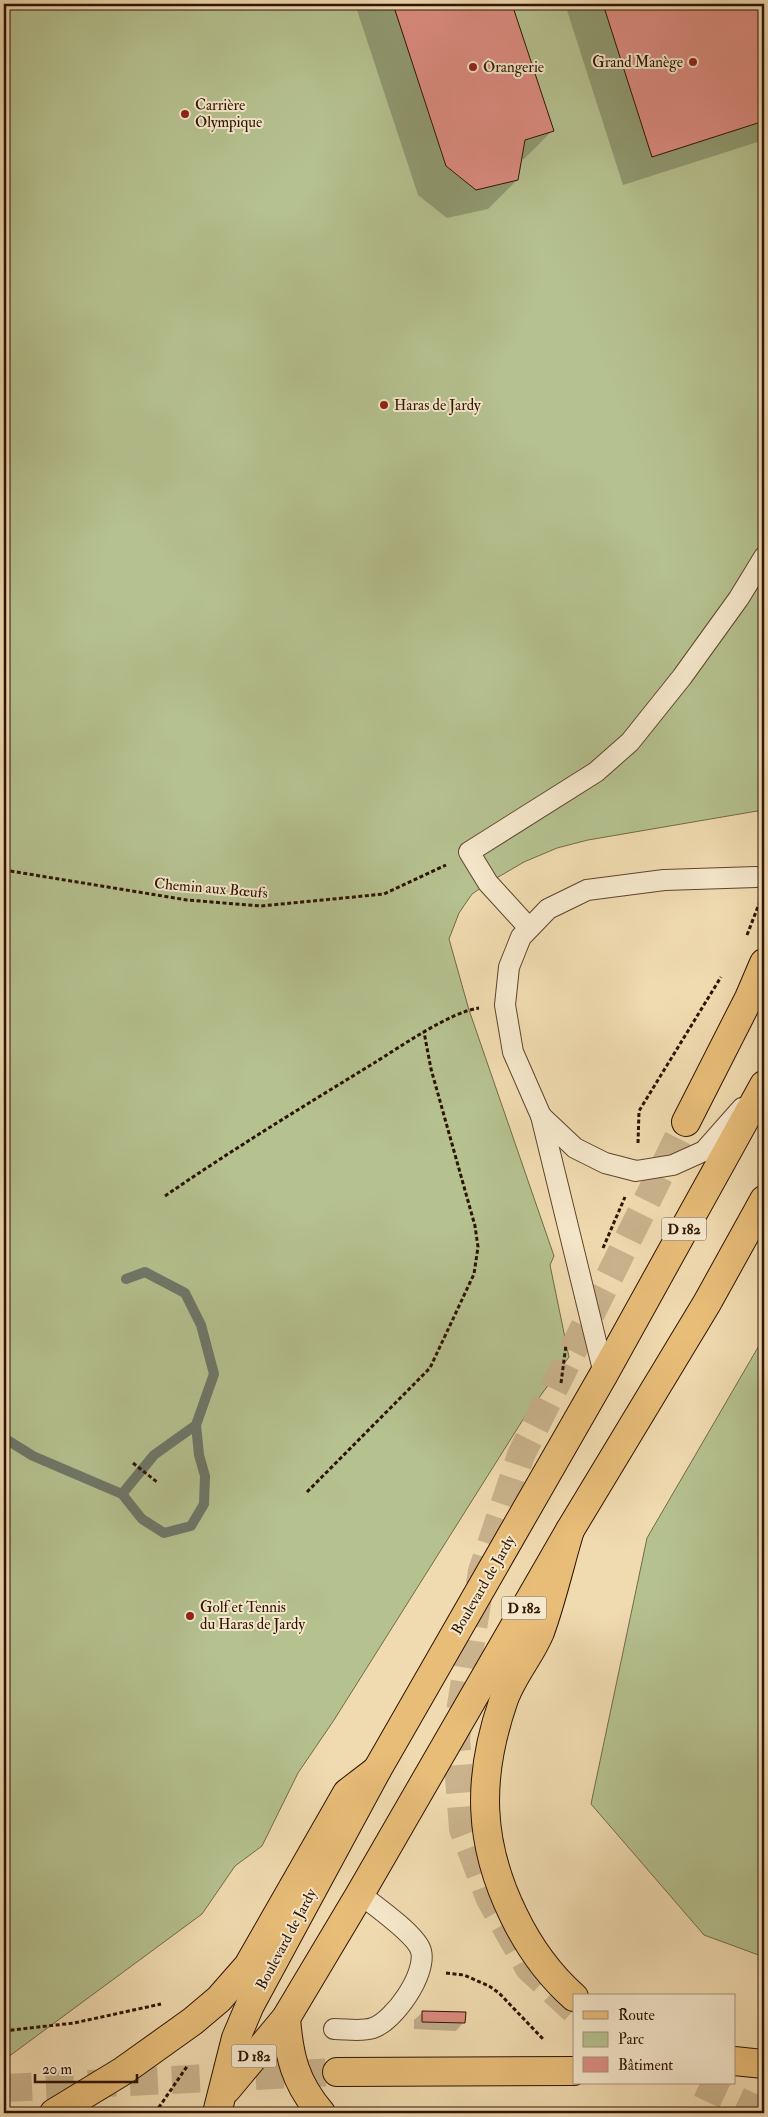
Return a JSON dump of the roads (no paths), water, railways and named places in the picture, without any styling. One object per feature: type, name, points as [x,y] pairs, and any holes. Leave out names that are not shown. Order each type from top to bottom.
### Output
[{"type":"main road","points":[[686,1122],[749,998],[764,964]]},
{"type":"main road","name":"Boulevard de Jardy","points":[[220,2104],[236,2038],[250,2005],[377,1770],[604,1374],[764,1083]]},
{"type":"main road","name":"D 182","points":[[203,2113],[220,2104],[286,2018],[360,1894],[570,1530],[707,1303],[764,1200]]},
{"type":"main road","points":[[570,1530],[539,1633],[519,1668],[504,1700],[494,1733],[487,1767],[485,1795],[489,1850],[499,1884],[527,1943],[546,1968],[573,1996]]},
{"type":"main road","points":[[54,2113],[123,2071],[193,2021],[219,1998],[248,1966],[347,1793],[377,1770]]},
{"type":"main road","points":[[286,2018],[288,2046],[297,2079],[321,2113]]},
{"type":"main road","points":[[736,2061],[764,2064]]},
{"type":"main road","points":[[337,2072],[573,2071]]},
{"type":"main road","points":[[736,2071],[764,2071]]},
{"type":"lane","points":[[529,928],[488,883],[468,852],[596,772],[630,742],[739,598],[764,557]]},
{"type":"lane","points":[[604,1374],[541,1116],[513,1052],[505,1006],[509,967],[520,937],[548,909],[587,890],[664,880],[756,877]]},
{"type":"lane","points":[[541,1116],[575,1148],[605,1163],[636,1171],[673,1165],[704,1151],[764,1083]]},
{"type":"lane","points":[[334,2029],[366,2030],[383,2023],[391,2016],[416,1982],[420,1968],[421,1951],[413,1938],[360,1894]]},
{"type":"waterway","points":[[4,1438],[33,1456],[122,1494],[142,1519],[164,1533],[191,1526],[204,1504],[205,1476],[199,1455],[196,1425],[214,1374],[201,1325],[185,1293],[145,1272],[126,1279]]},
{"type":"waterway","points":[[122,1494],[154,1455],[196,1425]]},
{"type":"tunnel","points":[[573,2009],[529,1968],[490,1899],[463,1829],[456,1738],[482,1571],[521,1455],[686,1122]]},
{"type":"tunnel","points":[[4,2088],[337,2072]]},
{"type":"tunnel","points":[[702,2084],[764,2113]]},
{"type":"place","name":"Grand Manège","points":[[693,62]]},
{"type":"place","name":"Orangerie","points":[[473,67]]},
{"type":"place","name":"Carrière Olympique","points":[[185,114]]},
{"type":"place","name":"Haras de Jardy","points":[[384,405]]},
{"type":"place","name":"Golf et Tennis du Haras de Jardy","points":[[190,1616]]}]
